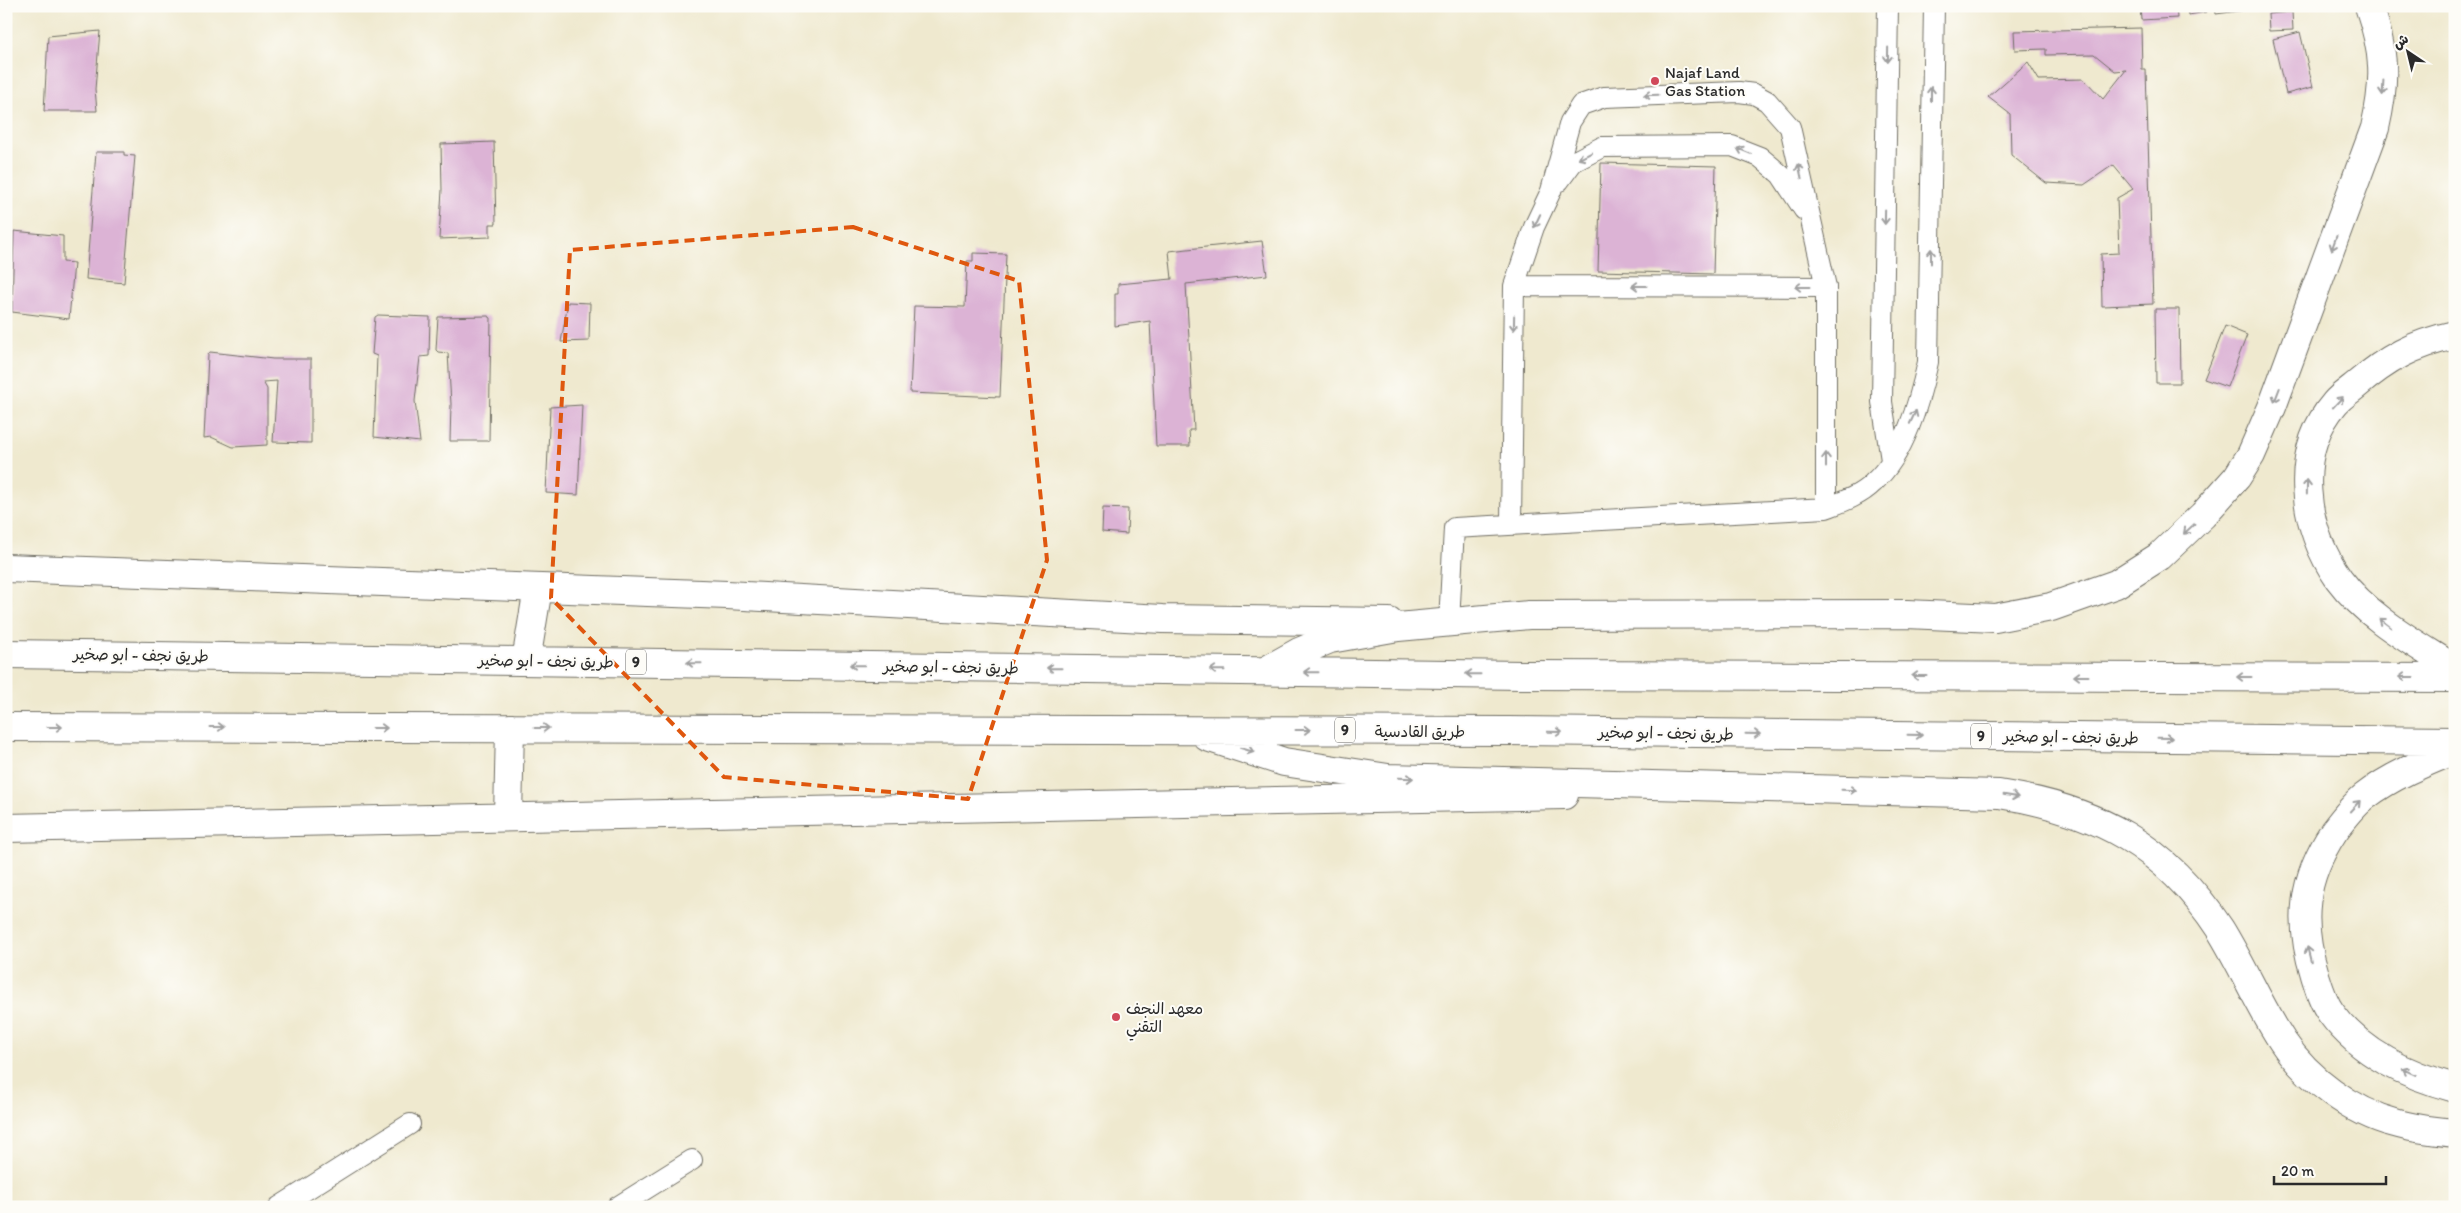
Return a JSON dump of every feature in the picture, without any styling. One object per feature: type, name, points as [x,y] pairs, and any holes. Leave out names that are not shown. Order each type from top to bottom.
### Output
[{"type":"main road","points":[[1266,671],[1299,652],[1330,640],[1364,632],[1450,623],[1539,615],[1907,614],[1994,618],[2051,607],[2116,584],[2160,556],[2203,515],[2237,477],[2251,455],[2272,407],[2375,128],[2383,95],[2384,75],[2377,29],[2369,6]]},
{"type":"main road","points":[[2455,335],[2430,340],[2403,350],[2377,367],[2335,403],[2321,426],[2311,450],[2307,500],[2312,525],[2327,558],[2340,579],[2362,604],[2386,624],[2455,669]]},
{"type":"main road","points":[[6,568],[727,595],[1162,619],[1450,623]]},
{"type":"main road","points":[[526,661],[538,588]]},
{"type":"main road","name":"طريق نجف - ابو صخير","points":[[6,654],[1266,671]]},
{"type":"main road","name":"9","points":[[1266,671],[1522,675],[2455,678]]},
{"type":"main road","name":"9","points":[[6,727],[1184,730]]},
{"type":"main road","points":[[508,817],[510,728]]},
{"type":"main road","points":[[1184,730],[1284,762],[1388,778],[1999,794],[2061,807],[2120,831],[2158,857],[2175,872],[2208,911],[2237,957],[2284,1043],[2304,1067],[2341,1097],[2369,1114],[2393,1123],[2455,1134]]},
{"type":"main road","name":"طريق القادسية","points":[[1184,730],[1507,731]]},
{"type":"main road","name":"طريق نجف - ابو صخير","points":[[1507,731],[2455,741]]},
{"type":"main road","points":[[2455,750],[2392,778],[2363,798],[2342,820],[2320,853],[2310,878],[2305,925],[2307,950],[2320,994],[2330,1012],[2341,1025],[2352,1036],[2389,1063],[2427,1080],[2455,1088]]},
{"type":"main road","points":[[6,828],[1813,789]]},
{"type":"lane","points":[[1888,6],[1882,402],[1891,460]]},
{"type":"lane","points":[[1450,623],[1454,528],[1511,523],[1826,508],[1850,499],[1873,483],[1891,460],[1918,408],[1928,362],[1931,72],[1934,6]]},
{"type":"lane","points":[[1511,523],[1514,286],[1534,227],[1551,191],[1570,122],[1581,105],[1604,97],[1739,92],[1754,94],[1767,101],[1790,127],[1826,287],[1826,508]]},
{"type":"lane","points":[[1551,191],[1574,162],[1602,147],[1732,146],[1760,157],[1781,175],[1812,223]]},
{"type":"lane","points":[[1514,286],[1826,287]]},
{"type":"lane","points":[[279,1207],[410,1124]]},
{"type":"lane","points":[[617,1207],[692,1160]]},
{"type":"highlighted area","points":[[853,227],[1019,281],[1047,560],[968,799],[724,777],[551,598],[570,250]]},
{"type":"building","points":[[2140,6],[2176,6],[2177,18],[2141,20]]},
{"type":"building","points":[[2187,6],[2207,6],[2207,12],[2188,15]]},
{"type":"building","points":[[2215,6],[2269,6],[2269,7],[2216,14]]},
{"type":"building","points":[[2292,12],[2293,30],[2269,31],[2268,14]]},
{"type":"building","points":[[2141,28],[2142,70],[2146,70],[2153,304],[2102,306],[2101,254],[2119,253],[2117,198],[2133,189],[2113,165],[2084,185],[2046,183],[2011,155],[2010,114],[1988,97],[2028,62],[2039,80],[2084,79],[2103,99],[2126,70],[2115,71],[2094,54],[2046,55],[2046,49],[2015,50],[2014,31]]},
{"type":"building","points":[[100,31],[95,89],[97,111],[44,111],[48,36]]},
{"type":"building","points":[[2300,32],[2313,87],[2286,94],[2273,39]]},
{"type":"building","points":[[494,142],[496,224],[490,224],[490,237],[439,239],[442,190],[441,144]]},
{"type":"building","points":[[96,152],[124,152],[124,155],[135,156],[124,283],[86,279]]},
{"type":"building","points":[[1601,163],[1716,166],[1713,274],[1598,271]]},
{"type":"building","points":[[14,231],[63,236],[63,262],[74,263],[69,319],[12,312]]},
{"type":"building","points":[[1262,241],[1267,275],[1186,284],[1194,430],[1189,430],[1190,446],[1156,446],[1150,321],[1115,326],[1115,294],[1118,294],[1118,284],[1172,279],[1169,251]]},
{"type":"building","points":[[973,253],[1006,254],[1000,397],[910,393],[914,306],[965,307],[967,261],[973,261]]},
{"type":"building","points":[[568,302],[590,303],[589,341],[561,342]]},
{"type":"building","points":[[2155,309],[2179,309],[2180,383],[2156,383]]},
{"type":"building","points":[[378,315],[430,317],[429,356],[420,357],[415,401],[420,442],[374,437],[377,356],[372,354],[375,317]]},
{"type":"building","points":[[488,316],[491,318],[489,441],[450,441],[451,404],[448,353],[436,350],[438,317]]},
{"type":"building","points":[[2225,326],[2247,335],[2227,387],[2204,379]]},
{"type":"building","points":[[210,352],[273,359],[311,359],[311,443],[273,442],[277,381],[263,382],[267,389],[267,445],[233,447],[211,437],[204,438],[208,355]]},
{"type":"building","points":[[6,403],[9,451],[6,451]]},
{"type":"building","points":[[582,405],[578,495],[546,493],[550,407]]},
{"type":"building","points":[[1103,508],[1128,509],[1127,534],[1102,532]]},
{"type":"place","name":"Najaf Land Gas Station","points":[[1655,81]]},
{"type":"place","name":"معهد النجف التقني","points":[[1116,1017]]}]
